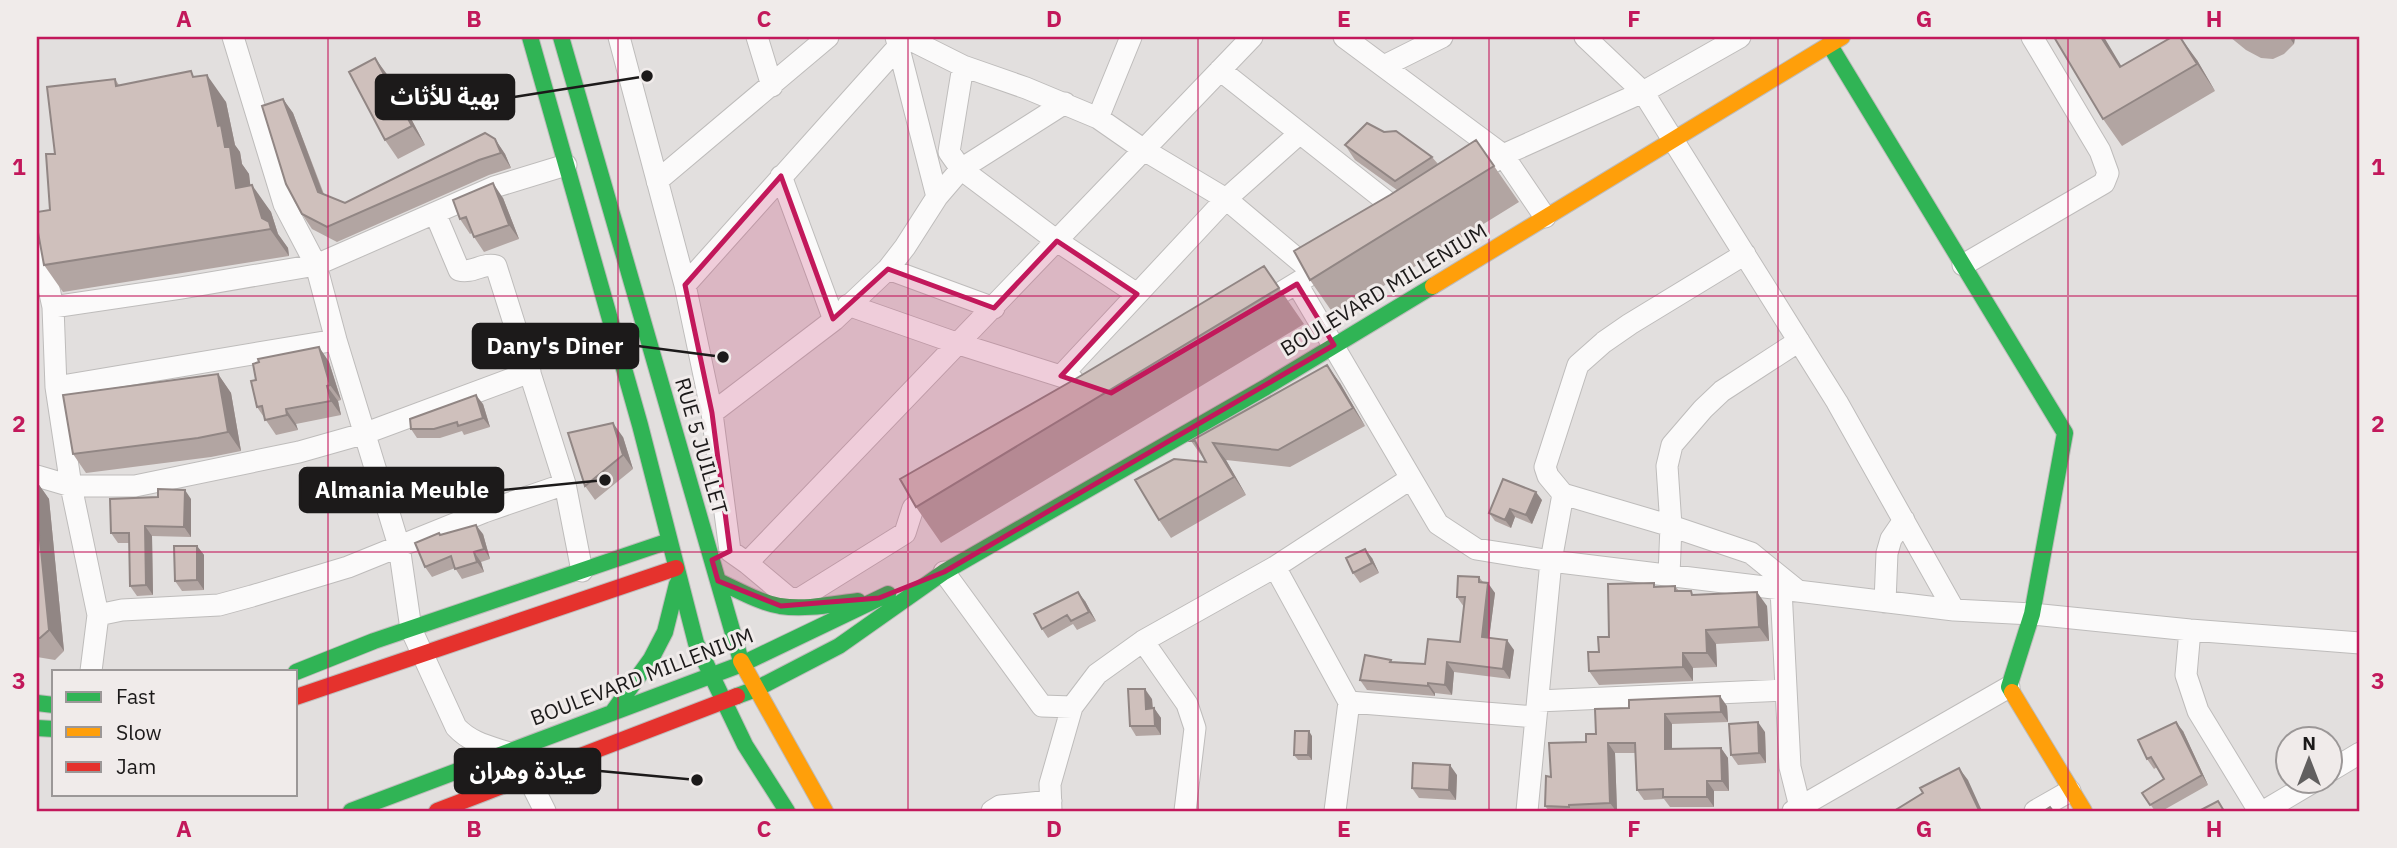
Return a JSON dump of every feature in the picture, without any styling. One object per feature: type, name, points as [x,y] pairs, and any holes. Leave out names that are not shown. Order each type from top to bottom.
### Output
[{"type":"main road","points":[[530,37],[640,425],[696,643],[745,745],[787,811]]},
{"type":"main road","name":"RUE 5 JUILLET","points":[[561,37],[730,558],[718,582],[743,664],[825,811]]},
{"type":"main road","points":[[1836,41],[1963,265],[2064,433],[2032,614],[2009,687],[2084,811]]},
{"type":"main road","name":"BOULEVARD MILLENIUM","points":[[437,811],[756,689],[839,646],[944,572],[1334,345],[1836,41]]},
{"type":"main road","points":[[298,671],[411,629],[669,541]]},
{"type":"main road","points":[[298,697],[677,572]]},
{"type":"main road","points":[[612,713],[651,659],[665,632],[677,572]]},
{"type":"main road","name":"BOULEVARD MILLENIUM","points":[[351,811],[743,664],[879,598],[944,572]]},
{"type":"main road","points":[[718,582],[780,606],[879,598]]},
{"type":"street","points":[[233,37],[284,204],[316,265],[399,546],[411,629],[456,727],[475,743],[506,752]]},
{"type":"street","points":[[619,37],[685,285],[712,413],[730,558],[789,598],[799,599],[905,533],[913,508],[953,484]]},
{"type":"street","points":[[757,37],[772,86]]},
{"type":"street","points":[[657,181],[828,37]]},
{"type":"street","points":[[1098,118],[1131,37]]},
{"type":"street","points":[[730,558],[959,344],[1252,37]]},
{"type":"street","points":[[1344,37],[1503,155],[1545,217]]},
{"type":"street","points":[[1384,66],[1442,37]]},
{"type":"street","points":[[1584,37],[1643,93],[1673,139],[1837,402],[1954,610]]},
{"type":"street","points":[[1451,190],[1503,155],[1643,93],[1740,37]]},
{"type":"street","points":[[1963,265],[2104,183],[2108,173],[2099,151],[2032,37]]},
{"type":"street","points":[[685,285],[899,40]]},
{"type":"street","points":[[899,40],[1098,118],[1144,150],[1226,199],[1305,278],[1334,345],[1438,524],[1476,549],[1551,561],[1954,610],[2032,614],[2360,643]]},
{"type":"street","points":[[899,40],[937,197]]},
{"type":"street","points":[[962,66],[950,152],[961,169],[1057,241],[1137,294]]},
{"type":"street","points":[[1220,70],[1300,133],[1414,215],[1385,232]]},
{"type":"street","points":[[712,413],[841,313],[888,269],[937,197],[961,169],[1065,103]]},
{"type":"street","points":[[1061,376],[1226,199],[1300,133]]},
{"type":"street","points":[[53,307],[181,289],[316,265],[494,187],[566,165]]},
{"type":"street","points":[[780,176],[841,313]]},
{"type":"street","points":[[435,214],[459,270],[466,272],[489,265],[496,266],[565,484],[582,571]]},
{"type":"street","points":[[37,234],[53,307],[56,387],[71,486],[98,615],[91,670]]},
{"type":"street","points":[[1239,318],[1349,252]]},
{"type":"street","points":[[1745,254],[1630,324],[1578,365],[1545,467],[1548,476],[1563,494],[1751,553],[1789,590],[1786,690],[1790,767],[1797,809],[2009,687]]},
{"type":"street","points":[[888,269],[993,308]]},
{"type":"street","points":[[841,313],[959,344],[1086,384]]},
{"type":"street","points":[[56,387],[336,340]]},
{"type":"street","points":[[1669,575],[1671,526],[1667,466],[1672,445],[1703,409],[1723,391],[1799,341]]},
{"type":"street","points":[[37,476],[71,486],[135,486],[299,452],[366,433],[530,372]]},
{"type":"street","points":[[992,811],[1000,806],[1051,806],[1050,784],[1072,707],[1097,674],[1143,641],[1275,568],[1410,479]]},
{"type":"street","points":[[98,615],[122,610],[219,605],[348,567],[485,512],[565,484]]},
{"type":"street","points":[[1527,811],[1551,561],[1563,494]]},
{"type":"street","points":[[1885,602],[1887,553],[1891,539],[1903,520]]},
{"type":"street","points":[[1275,568],[1349,702],[1335,811]]},
{"type":"street","points":[[944,572],[1042,706],[1072,707]]},
{"type":"street","points":[[2190,630],[2186,675],[2198,711],[2261,811],[2288,796]]},
{"type":"street","points":[[1143,641],[1187,705],[1195,727],[1185,811]]},
{"type":"street","points":[[1349,702],[1537,709],[1786,690]]},
{"type":"street","points":[[2344,763],[2360,754]]},
{"type":"street","points":[[527,775],[545,811]]},
{"type":"street","points":[[2035,811],[2070,791]]},
{"type":"highlighted area","points":[[781,176],[833,319],[888,269],[994,308],[1057,241],[1137,294],[1061,376],[1111,393],[1297,284],[1334,345],[944,572],[879,598],[781,606],[718,581],[712,560],[730,551],[712,413],[685,285]]},
{"type":"building","points":[[2054,37],[2101,37],[2120,67],[2172,37],[2180,37],[2197,64],[2103,119]]},
{"type":"building","points":[[375,58],[412,126],[385,140],[349,72]]},
{"type":"building","points":[[191,71],[193,77],[207,75],[218,126],[221,125],[225,147],[230,147],[236,188],[252,185],[262,218],[269,222],[271,229],[44,265],[37,212],[50,210],[46,154],[55,154],[47,87],[115,79],[116,86]]},
{"type":"building","points":[[283,99],[318,192],[345,203],[485,133],[495,139],[501,153],[479,160],[327,227],[302,214],[286,184],[262,106]]},
{"type":"building","points":[[1367,123],[1384,132],[1396,131],[1432,157],[1395,181],[1345,145]]},
{"type":"building","points":[[1476,140],[1494,166],[1310,280],[1294,251],[1390,195]]},
{"type":"building","points":[[493,183],[509,225],[474,237],[466,217],[460,219],[453,200]]},
{"type":"building","points":[[1264,266],[1279,288],[916,507],[900,479],[1077,378]]},
{"type":"building","points":[[319,347],[330,385],[327,386],[331,401],[286,409],[287,415],[265,420],[262,406],[257,407],[251,381],[256,380],[253,364],[259,362],[258,359]]},
{"type":"building","points":[[1327,365],[1353,408],[1278,450],[1213,443],[1234,477],[1159,520],[1135,480],[1174,459],[1206,462],[1195,441],[1191,441]]},
{"type":"building","points":[[218,374],[228,432],[73,454],[63,395]]},
{"type":"building","points":[[476,395],[483,418],[458,426],[457,422],[434,429],[411,429],[410,419]]},
{"type":"building","points":[[613,423],[623,455],[585,486],[568,433]]},
{"type":"building","points":[[1503,479],[1536,492],[1526,515],[1510,509],[1505,520],[1489,513]]},
{"type":"building","points":[[158,489],[185,490],[184,527],[145,526],[146,585],[130,586],[129,533],[111,533],[110,499],[158,497]]},
{"type":"building","points":[[37,510],[49,630],[40,638],[37,638]]},
{"type":"building","points":[[476,525],[484,549],[474,552],[477,562],[455,569],[451,556],[425,567],[415,543],[439,533],[440,535]]},
{"type":"building","points":[[174,546],[197,546],[197,580],[175,581]]},
{"type":"building","points":[[1365,549],[1372,563],[1353,573],[1346,558]]},
{"type":"building","points":[[1458,576],[1479,577],[1479,582],[1488,583],[1482,637],[1507,640],[1503,669],[1447,662],[1445,685],[1360,680],[1365,655],[1391,660],[1390,662],[1425,664],[1428,639],[1460,642],[1465,597],[1457,597]]},
{"type":"building","points":[[1654,583],[1654,587],[1675,586],[1675,591],[1691,591],[1692,595],[1757,592],[1759,627],[1706,630],[1707,653],[1683,653],[1683,667],[1589,671],[1588,652],[1599,652],[1598,637],[1609,637],[1608,584]]},
{"type":"building","points":[[1078,592],[1089,612],[1071,621],[1067,615],[1042,629],[1034,614]]},
{"type":"building","points":[[1128,689],[1145,689],[1146,709],[1154,708],[1155,726],[1130,726]]},
{"type":"building","points":[[1720,696],[1721,712],[1665,714],[1665,749],[1721,748],[1722,781],[1707,781],[1707,797],[1663,797],[1663,789],[1637,790],[1635,743],[1608,743],[1610,803],[1569,807],[1545,806],[1546,776],[1551,777],[1549,743],[1586,742],[1586,734],[1596,734],[1595,709],[1629,708],[1629,700]]},
{"type":"building","points":[[1758,722],[1759,753],[1731,755],[1729,724]]},
{"type":"building","points":[[2176,722],[2202,775],[2150,805],[2142,793],[2164,779],[2151,757],[2147,759],[2138,740]]},
{"type":"building","points":[[1295,731],[1309,731],[1308,755],[1294,755]]},
{"type":"building","points":[[1413,763],[1450,765],[1449,790],[1412,788]]},
{"type":"building","points":[[1959,768],[1979,810],[1894,811],[1923,793],[1920,788]]},
{"type":"building","points":[[2218,801],[2224,811],[2199,811]]},
{"type":"traffic: fast","points":[[530,37],[640,425],[696,643],[745,745],[787,811]]},
{"type":"traffic: fast","points":[[561,37],[741,661]]},
{"type":"traffic: fast","points":[[1829,44],[2065,433],[2032,614],[2009,687],[2012,692]]},
{"type":"traffic: fast","points":[[737,696],[839,646],[944,572],[1266,387],[1433,286]]},
{"type":"traffic: fast","points":[[298,671],[374,641],[669,541]]},
{"type":"traffic: fast","points":[[718,581],[756,599],[780,606],[810,607],[858,601]]},
{"type":"traffic: fast","points":[[612,713],[651,659],[665,632],[677,584]]},
{"type":"traffic: fast","points":[[351,811],[742,664],[888,594]]},
{"type":"traffic: fast","points":[[37,703],[52,705]]},
{"type":"traffic: fast","points":[[37,728],[52,729]]},
{"type":"traffic: slow","points":[[1433,286],[1842,37]]},
{"type":"traffic: slow","points":[[741,661],[825,811]]},
{"type":"traffic: slow","points":[[2012,692],[2084,811]]},
{"type":"traffic: jam","points":[[298,696],[676,568]]},
{"type":"traffic: jam","points":[[437,811],[737,696]]},
{"type":"place","name":"بهية للأثاث","points":[[647,76]]},
{"type":"place","name":"Dany's Diner","points":[[723,357]]},
{"type":"place","name":"Almania Meuble","points":[[605,480]]},
{"type":"place","name":"عيادة وهران","points":[[697,780]]}]
